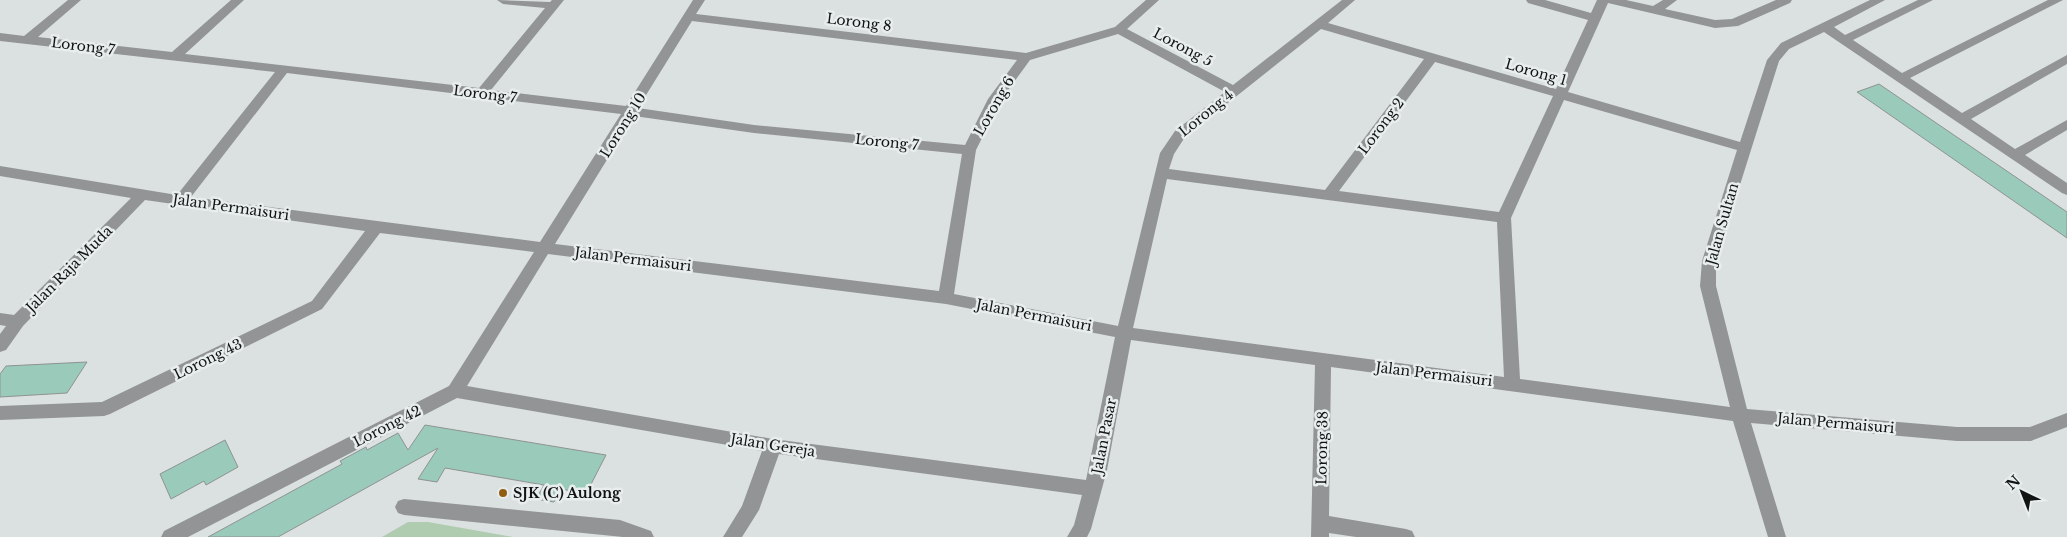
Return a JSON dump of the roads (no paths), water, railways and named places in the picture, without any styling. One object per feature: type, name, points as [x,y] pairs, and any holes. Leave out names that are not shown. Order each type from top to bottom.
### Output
[{"type":"street","points":[[27,40],[75,0]]},
{"type":"street","points":[[174,57],[238,0]]},
{"type":"street","points":[[503,0],[556,3]]},
{"type":"street","name":"Lorong 10","points":[[544,248],[700,0]]},
{"type":"street","points":[[1026,57],[1118,30],[1153,0]]},
{"type":"street","name":"Lorong 4","points":[[1124,333],[1160,173],[1167,153],[1180,134],[1348,0]]},
{"type":"street","points":[[1532,0],[1595,18]]},
{"type":"street","points":[[1512,384],[1504,218],[1603,0]]},
{"type":"street","points":[[1610,0],[1725,25],[1734,23],[1786,0]]},
{"type":"street","points":[[1654,11],[1671,0]]},
{"type":"street","name":"Jalan Sultan","points":[[1777,537],[1740,415],[1708,286],[1709,260],[1773,60],[1785,46],[1879,0]]},
{"type":"street","points":[[1844,40],[1927,0]]},
{"type":"street","points":[[1901,78],[2053,1],[2067,4]]},
{"type":"street","points":[[481,94],[556,3]]},
{"type":"street","name":"Lorong 8","points":[[690,18],[1026,57]]},
{"type":"street","name":"Lorong 1","points":[[1318,24],[1745,148]]},
{"type":"street","points":[[1824,26],[2067,190]]},
{"type":"street","name":"Lorong 5","points":[[1118,30],[1234,90]]},
{"type":"street","name":"Lorong 7","points":[[0,37],[631,111],[754,129],[970,150]]},
{"type":"street","name":"Lorong 6","points":[[946,298],[970,150],[995,99],[1026,57]]},
{"type":"street","name":"Lorong 2","points":[[1329,195],[1432,57]]},
{"type":"street","points":[[1961,118],[2067,59]]},
{"type":"street","points":[[181,200],[284,69]]},
{"type":"street","points":[[2015,155],[2067,124]]},
{"type":"street","name":"Jalan Permaisuri","points":[[0,170],[142,195],[376,227],[946,298],[1124,333],[1740,415],[1957,434],[2031,434],[2067,420]]},
{"type":"street","points":[[1160,173],[1504,218]]},
{"type":"street","name":"Jalan Raja Muda","points":[[0,346],[17,322],[142,195]]},
{"type":"street","name":"Lorong 43","points":[[0,413],[104,409],[317,305],[376,227]]},
{"type":"street","points":[[455,391],[544,248]]},
{"type":"street","points":[[0,319],[17,322]]},
{"type":"street","name":"Jalan Pasar","points":[[1076,537],[1082,529],[1093,489],[1124,333]]},
{"type":"street","name":"Lorong 38","points":[[1320,530],[1323,360]]},
{"type":"street","name":"Jalan Gereja","points":[[455,391],[773,446],[1093,489]]},
{"type":"street","name":"Lorong 42","points":[[170,537],[455,391]]},
{"type":"street","points":[[732,537],[750,510],[773,446]]},
{"type":"street","points":[[404,507],[620,528],[646,537]]},
{"type":"street","points":[[1320,530],[1406,537]]},
{"type":"place","name":"SJK (C) Aulong","points":[[503,493]]}]
